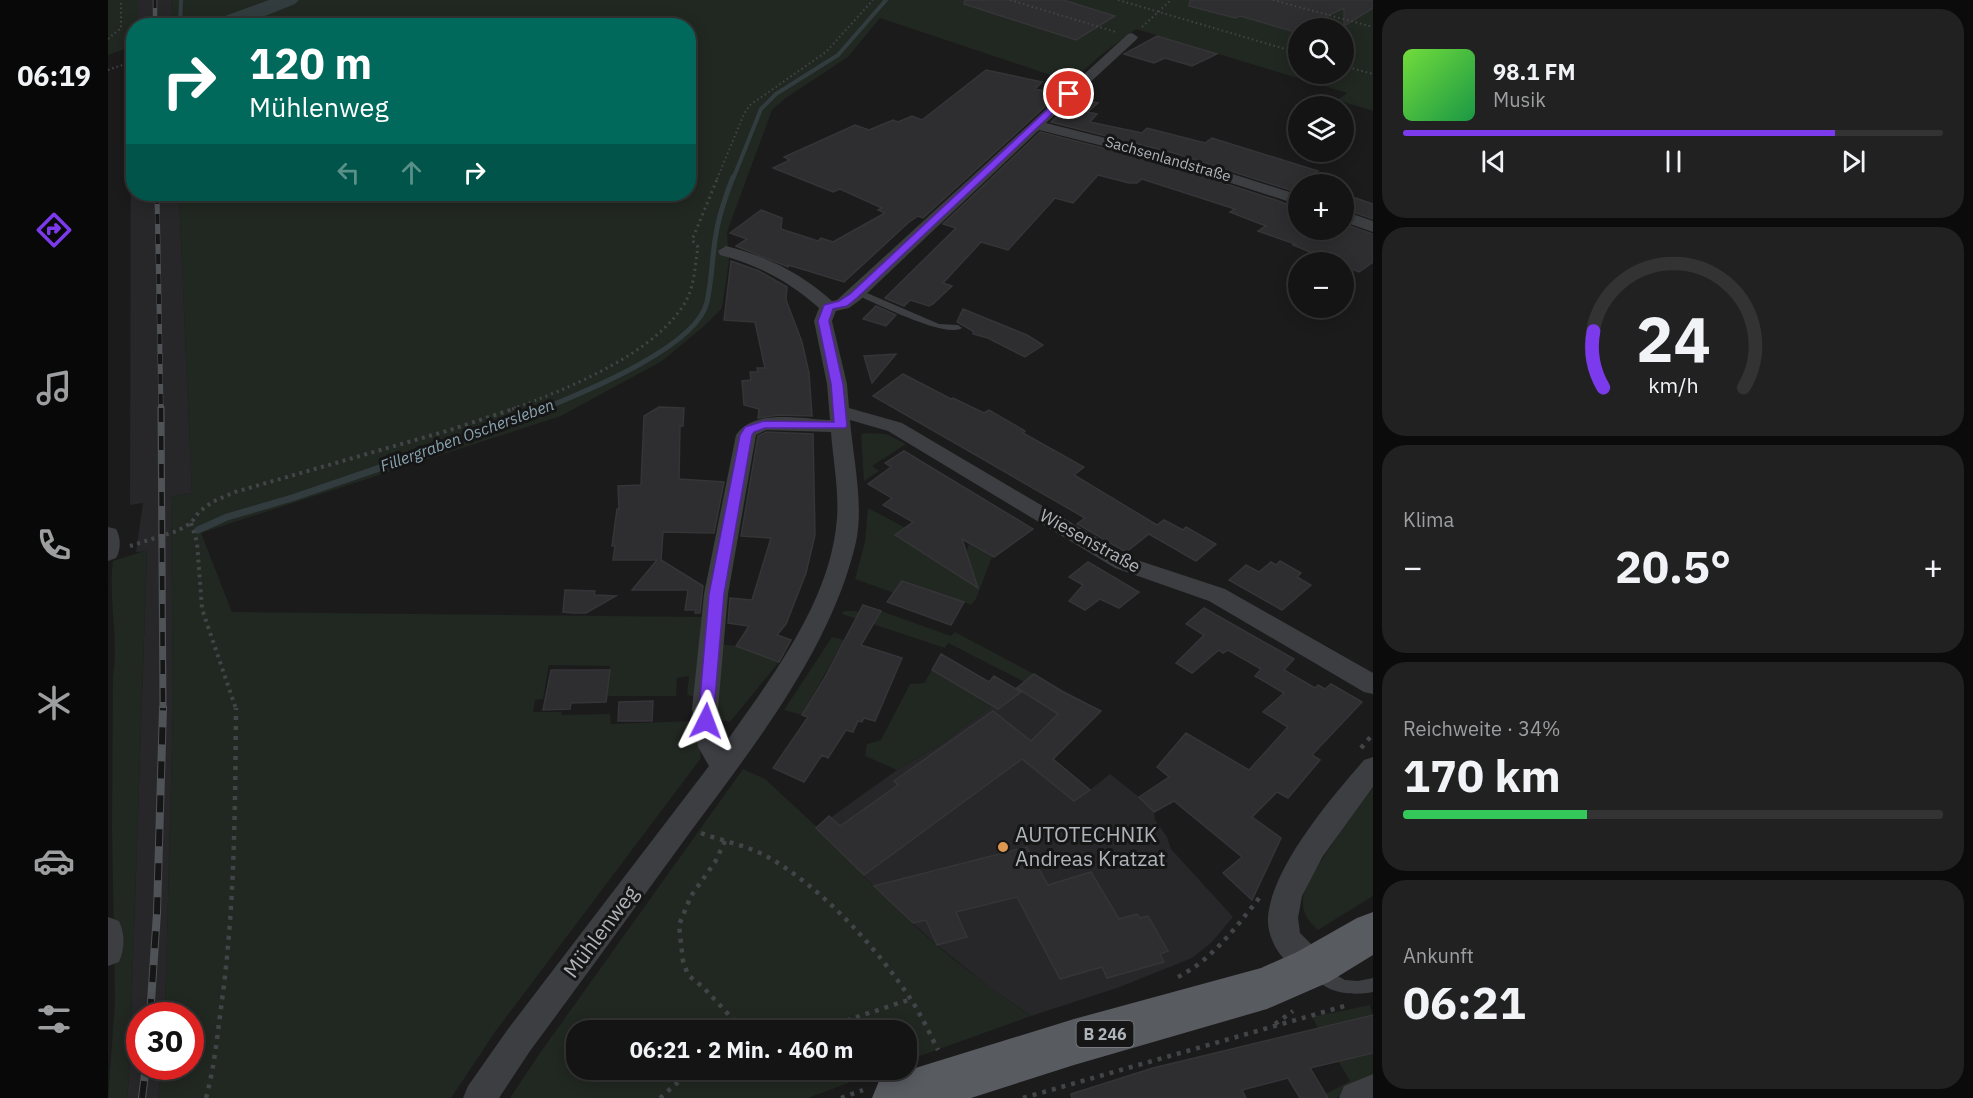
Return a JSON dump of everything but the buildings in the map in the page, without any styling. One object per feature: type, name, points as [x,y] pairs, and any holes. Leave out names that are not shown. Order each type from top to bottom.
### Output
[{"type":"main road","name":"B 246","points":[[884,1092],[958,1076],[1267,988],[1313,967],[1373,932]]},
{"type":"street","points":[[726,251],[786,273],[828,307],[843,304],[1132,37]]},
{"type":"street","name":"Sachsenlandstraße","points":[[1036,125],[1179,161],[1288,196]]},
{"type":"street","points":[[1354,220],[1373,227]]},
{"type":"street","name":"Mühlenweg","points":[[480,1098],[519,1040],[723,767],[791,667],[817,620],[834,579],[845,540],[848,517],[837,384],[823,321],[828,307]]},
{"type":"street","points":[[723,767],[711,747],[705,709],[717,594],[746,435],[750,429],[764,424],[840,418]]},
{"type":"street","name":"Wiesenstraße","points":[[840,418],[895,428],[1124,563],[1151,575],[1193,585],[1216,595],[1373,685]]},
{"type":"street","points":[[1313,967],[1294,949],[1285,936],[1283,921],[1289,890],[1320,836],[1349,795],[1366,760]]},
{"type":"street","points":[[108,930],[108,952]]},
{"type":"street","points":[[1356,1098],[1373,1090]]},
{"type":"lane","points":[[857,292],[937,326],[958,328]]},
{"type":"lane","points":[[1313,967],[1332,983],[1357,989],[1373,985]]},
{"type":"path","points":[[108,39],[117,35],[123,25],[121,0]]},
{"type":"path","points":[[108,546],[150,541],[177,531],[191,523],[199,512],[212,502],[235,492],[379,452],[478,421],[549,394],[619,360],[649,340],[686,302],[691,291],[698,247],[692,240],[744,114],[750,105],[826,52],[873,0]]},
{"type":"path","points":[[1010,0],[1132,37],[1171,0]]},
{"type":"path","points":[[1118,0],[1288,50]]},
{"type":"path","points":[[1273,0],[1373,27]]},
{"type":"path","points":[[108,70],[126,64]]},
{"type":"path","points":[[1354,69],[1373,74]]},
{"type":"path","points":[[191,523],[194,537],[198,542],[202,609],[236,704],[235,870],[230,952],[212,1076],[206,1098]]},
{"type":"path","points":[[1366,760],[1373,734]]},
{"type":"path","points":[[682,824],[766,856],[798,877],[824,900],[878,957],[910,999],[943,1059]]},
{"type":"path","points":[[725,841],[715,862],[691,896],[679,925],[683,961],[688,975],[703,987],[731,1020]]},
{"type":"path","points":[[1170,980],[1181,976],[1197,965],[1224,940],[1261,896],[1265,887]]},
{"type":"path","points":[[848,1020],[910,999]]},
{"type":"path","points":[[1023,1098],[1352,1004]]},
{"type":"path","points":[[660,1098],[681,1080]]},
{"type":"path","points":[[841,1098],[884,1092]]},
{"type":"shaded area","points":[[108,0],[138,0],[138,18],[126,18],[126,49],[108,55]]},
{"type":"shaded area","points":[[138,0],[171,0],[172,18],[138,18]]},
{"type":"shaded area","points":[[171,0],[1373,0],[1373,111],[1354,105],[1354,96],[1343,96],[1347,93],[1317,84],[1354,84],[1354,18],[1288,18],[1288,75],[1136,29],[1101,55],[1071,82],[880,18],[848,57],[787,97],[772,110],[727,232],[729,261],[722,308],[662,361],[561,416],[201,533],[232,612],[707,617],[700,698],[687,695],[689,676],[677,678],[676,696],[607,696],[610,666],[549,665],[543,699],[535,700],[533,712],[561,712],[562,715],[610,714],[611,724],[695,721],[701,758],[495,1032],[451,1098],[158,1098],[160,1080],[204,1080],[204,1002],[165,1002],[173,708],[171,497],[192,493],[179,201],[696,201],[696,18],[172,18]]},
{"type":"shaded area","points":[[131,201],[179,201],[192,493],[171,497],[173,708],[165,1002],[132,1002],[147,551],[136,552],[143,503],[130,505]]},
{"type":"shaded area","points":[[864,433],[886,434],[906,444],[872,466],[879,471],[864,481],[861,435]]},
{"type":"shaded area","points":[[868,508],[906,528],[895,536],[945,566],[967,550],[969,544],[992,557],[976,599],[971,605],[902,581],[894,593],[855,579],[865,542]]},
{"type":"shaded area","points":[[147,550],[132,1002],[126,1002],[126,1080],[129,1080],[127,1098],[108,1098],[115,1003],[112,828],[115,662],[113,561]]},
{"type":"shaded area","points":[[844,611],[856,611],[877,618],[881,611],[951,636],[955,632],[1034,674],[1025,682],[948,643],[945,648],[842,614]]},
{"type":"shaded area","points":[[832,637],[844,640],[802,715],[784,710]]},
{"type":"shaded area","points":[[720,644],[736,646],[779,662],[730,722],[715,719]]},
{"type":"shaded area","points":[[932,670],[992,706],[941,744],[897,770],[865,756],[867,744],[881,740],[910,684],[924,683]]},
{"type":"shaded area","name":"AUTOTECHNIK Andreas Kratzat","points":[[1034,674],[1101,711],[1053,760],[1090,790],[1110,774],[1139,797],[1154,812],[1155,820],[1167,837],[1171,849],[1233,917],[1212,942],[1192,958],[1117,988],[1031,1016],[992,989],[937,945],[898,910],[816,828],[897,770],[941,744]]},
{"type":"shaded area","points":[[743,769],[765,779],[817,827],[816,829],[929,939],[1031,1016],[917,1057],[917,1020],[566,1020],[566,1080],[856,1080],[808,1098],[510,1098]]},
{"type":"shaded area","points":[[1373,788],[1373,896],[1318,930],[1304,912],[1303,898],[1306,889],[1333,843]]},
{"type":"shaded area","points":[[1370,1005],[1373,1015],[1318,1028],[1312,1017]]},
{"type":"shaded area","points":[[1373,1053],[1373,1080],[1336,1098],[1318,1098],[1350,1081],[1338,1061]]},
{"type":"shaded area","points":[[129,1080],[160,1080],[158,1098],[127,1098]]},
{"type":"waterway","points":[[180,18],[181,0]]},
{"type":"waterway","points":[[240,18],[288,0]]},
{"type":"waterway","name":"Fillergraben Oschersleben","points":[[733,179],[761,109],[776,94],[838,55],[886,0]]},
{"type":"waterway","name":"Fillergraben Oschersleben","points":[[543,409],[637,366],[662,351],[699,319],[707,302],[717,227],[733,177]]},
{"type":"waterway","name":"Fillergraben Oschersleben","points":[[198,530],[227,517],[292,498],[517,421],[547,408]]},
{"type":"railway","points":[[155,0],[155,18]]},
{"type":"railway","points":[[157,201],[161,409]]},
{"type":"railway","points":[[161,408],[163,708]]},
{"type":"railway","points":[[151,1002],[157,913],[163,708]]},
{"type":"railway","points":[[142,1098],[144,1080]]},
{"type":"place","name":"AUTOTECHNIK Andreas Kratzat","points":[[1003,847]]},
{"type":"route","points":[[706,721],[705,709],[717,594],[746,435],[750,429],[764,424],[841,426],[837,384],[823,321],[828,307],[843,304],[854,296],[1069,94]]}]
